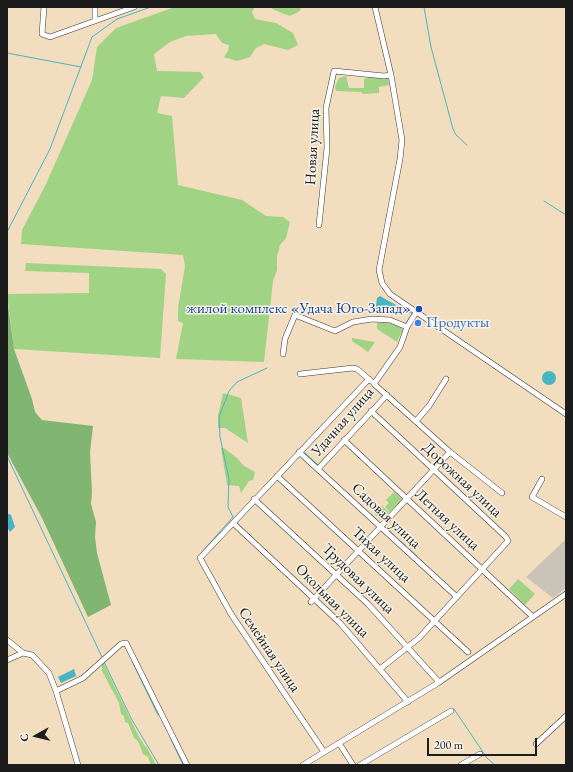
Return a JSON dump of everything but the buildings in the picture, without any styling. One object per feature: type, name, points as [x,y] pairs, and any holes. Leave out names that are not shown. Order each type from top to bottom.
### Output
[{"type":"street","points":[[44,7],[42,34],[50,37],[134,7]]},
{"type":"street","points":[[95,7],[95,21]]},
{"type":"street","points":[[375,7],[391,74],[401,132],[401,151],[380,276],[382,283],[388,292],[566,414]]},
{"type":"street","name":"Новая улица","points":[[319,225],[327,148],[326,108],[334,71],[384,76],[391,74]]},
{"type":"street","name":"Удачная улица","points":[[318,469],[386,395],[374,384],[400,347],[407,327],[417,311]]},
{"type":"street","points":[[283,354],[285,339],[295,315],[335,331],[353,322],[372,319],[390,320],[407,327]]},
{"type":"street","points":[[300,374],[353,368],[358,369],[374,384]]},
{"type":"street","points":[[233,523],[254,499],[369,379]]},
{"type":"street","points":[[416,421],[429,406],[446,379]]},
{"type":"street","points":[[386,395],[450,452],[502,493]]},
{"type":"street","name":"Дорожная улица","points":[[371,411],[506,536],[507,543],[483,569]]},
{"type":"street","name":"Летняя улица","points":[[344,440],[533,617]]},
{"type":"street","name":"Садовая улица","points":[[299,452],[457,597]]},
{"type":"street","points":[[312,599],[450,452]]},
{"type":"street","name":"Тихая улица","points":[[277,476],[468,652]]},
{"type":"street","points":[[542,479],[532,496],[566,517]]},
{"type":"street","name":"Трудовая улица","points":[[254,499],[368,604],[408,646],[439,682]]},
{"type":"street","name":"Семейная улица","points":[[233,523],[200,558],[230,614],[324,752]]},
{"type":"street","name":"Окольная улица","points":[[233,523],[348,632],[408,702]]},
{"type":"street","points":[[380,669],[419,638],[483,569]]},
{"type":"street","points":[[302,765],[439,682],[566,594]]},
{"type":"street","points":[[7,640],[23,653],[32,655],[39,660],[49,673],[56,691],[78,765]]},
{"type":"street","points":[[56,691],[83,678],[121,644],[126,643],[187,765]]},
{"type":"street","points":[[7,660],[23,653]]},
{"type":"street","points":[[360,765],[451,710]]},
{"type":"street","points":[[536,744],[566,716]]},
{"type":"street","points":[[339,743],[353,765]]},
{"type":"street","points":[[460,765],[480,754]]},
{"type":"shaded area","points":[[566,539],[566,588],[553,598],[526,577]]},
{"type":"green space","points":[[175,7],[255,7],[252,12],[255,19],[276,23],[293,33],[298,45],[288,50],[264,44],[256,48],[250,57],[237,61],[224,57],[228,51],[229,45],[222,43],[216,34],[186,36],[170,42],[154,54],[157,71],[200,72],[204,77],[184,98],[161,96],[157,113],[172,116],[178,185],[242,200],[266,216],[283,217],[290,222],[286,238],[280,245],[277,256],[277,270],[273,281],[264,362],[176,359],[183,323],[178,321],[178,308],[185,266],[183,255],[21,244],[22,230],[46,184],[92,80],[97,47],[116,28]]},
{"type":"green space","points":[[270,7],[301,7],[300,11],[290,16]]},
{"type":"green space","points":[[346,76],[349,88],[364,88],[364,79],[370,77],[388,78],[389,85],[379,87],[379,93],[363,94],[361,92],[336,91],[335,87],[339,78]]},
{"type":"green space","points":[[26,263],[161,269],[166,274],[160,358],[14,349],[7,294],[89,293],[89,273],[25,271]]},
{"type":"green space","points":[[7,298],[14,349],[32,399],[35,412],[42,420],[93,426],[90,452],[92,492],[91,504],[96,522],[95,537],[97,553],[111,605],[88,617],[42,518],[7,453]]},
{"type":"green space","points":[[381,321],[396,325],[403,329],[397,342],[377,329],[377,323],[381,323]]},
{"type":"green space","points":[[352,338],[375,342],[368,352],[352,341]]},
{"type":"green space","points":[[223,393],[241,398],[248,443],[225,428],[218,428],[218,416]]},
{"type":"green space","points":[[221,448],[224,448],[237,458],[244,466],[255,472],[253,480],[249,481],[241,493],[239,486],[227,485]]},
{"type":"green space","points":[[394,492],[402,499],[390,512],[385,507],[389,503],[386,500]]},
{"type":"green space","points":[[381,505],[389,512],[381,520],[374,513]]},
{"type":"green space","points":[[518,579],[535,594],[525,605],[509,589]]},
{"type":"green space","points":[[102,663],[104,664],[139,737],[156,765],[151,765],[148,757],[143,754],[128,723],[125,722],[124,716],[121,714],[119,703],[102,671]]},
{"type":"water","points":[[380,296],[396,305],[394,313],[377,310],[377,298]]},
{"type":"water","points":[[549,371],[554,373],[556,378],[554,383],[549,385],[544,383],[542,378],[544,373]]},
{"type":"water","points":[[7,513],[11,515],[15,527],[10,532],[7,527]]},
{"type":"water","points":[[74,669],[76,676],[61,683],[58,677]]},
{"type":"waterway","points":[[7,232],[50,149],[92,37],[117,19],[151,7]]},
{"type":"waterway","points":[[424,7],[431,47],[453,129],[456,135],[467,145]]},
{"type":"waterway","points":[[7,53],[81,67]]},
{"type":"waterway","points":[[544,201],[566,215]]},
{"type":"waterway","points":[[405,308],[412,314],[406,323]]},
{"type":"waterway","points":[[201,553],[233,517],[228,507],[229,479],[220,437],[219,417],[229,391],[237,382],[267,368]]},
{"type":"waterway","points":[[305,453],[318,465],[328,454]]},
{"type":"waterway","points":[[7,456],[102,657]]},
{"type":"waterway","points":[[439,471],[483,512]]},
{"type":"waterway","points":[[419,482],[428,472]]},
{"type":"waterway","points":[[348,493],[355,500]]},
{"type":"waterway","points":[[360,504],[367,511]]},
{"type":"waterway","points":[[371,514],[380,523]]},
{"type":"waterway","points":[[385,527],[394,535]]},
{"type":"waterway","points":[[398,539],[406,546]]},
{"type":"waterway","points":[[409,549],[417,556]]},
{"type":"waterway","points":[[421,560],[428,567]]},
{"type":"waterway","points":[[132,661],[158,715]]},
{"type":"waterway","points":[[104,662],[132,720],[159,765]]},
{"type":"waterway","points":[[454,709],[487,758],[495,765]]},
{"type":"waterway","points":[[170,737],[183,765]]},
{"type":"place","name":"жилой комплекс «Удача Юго-Запад»","points":[[419,309]]},
{"type":"place","name":"Продукты","points":[[418,323]]}]
